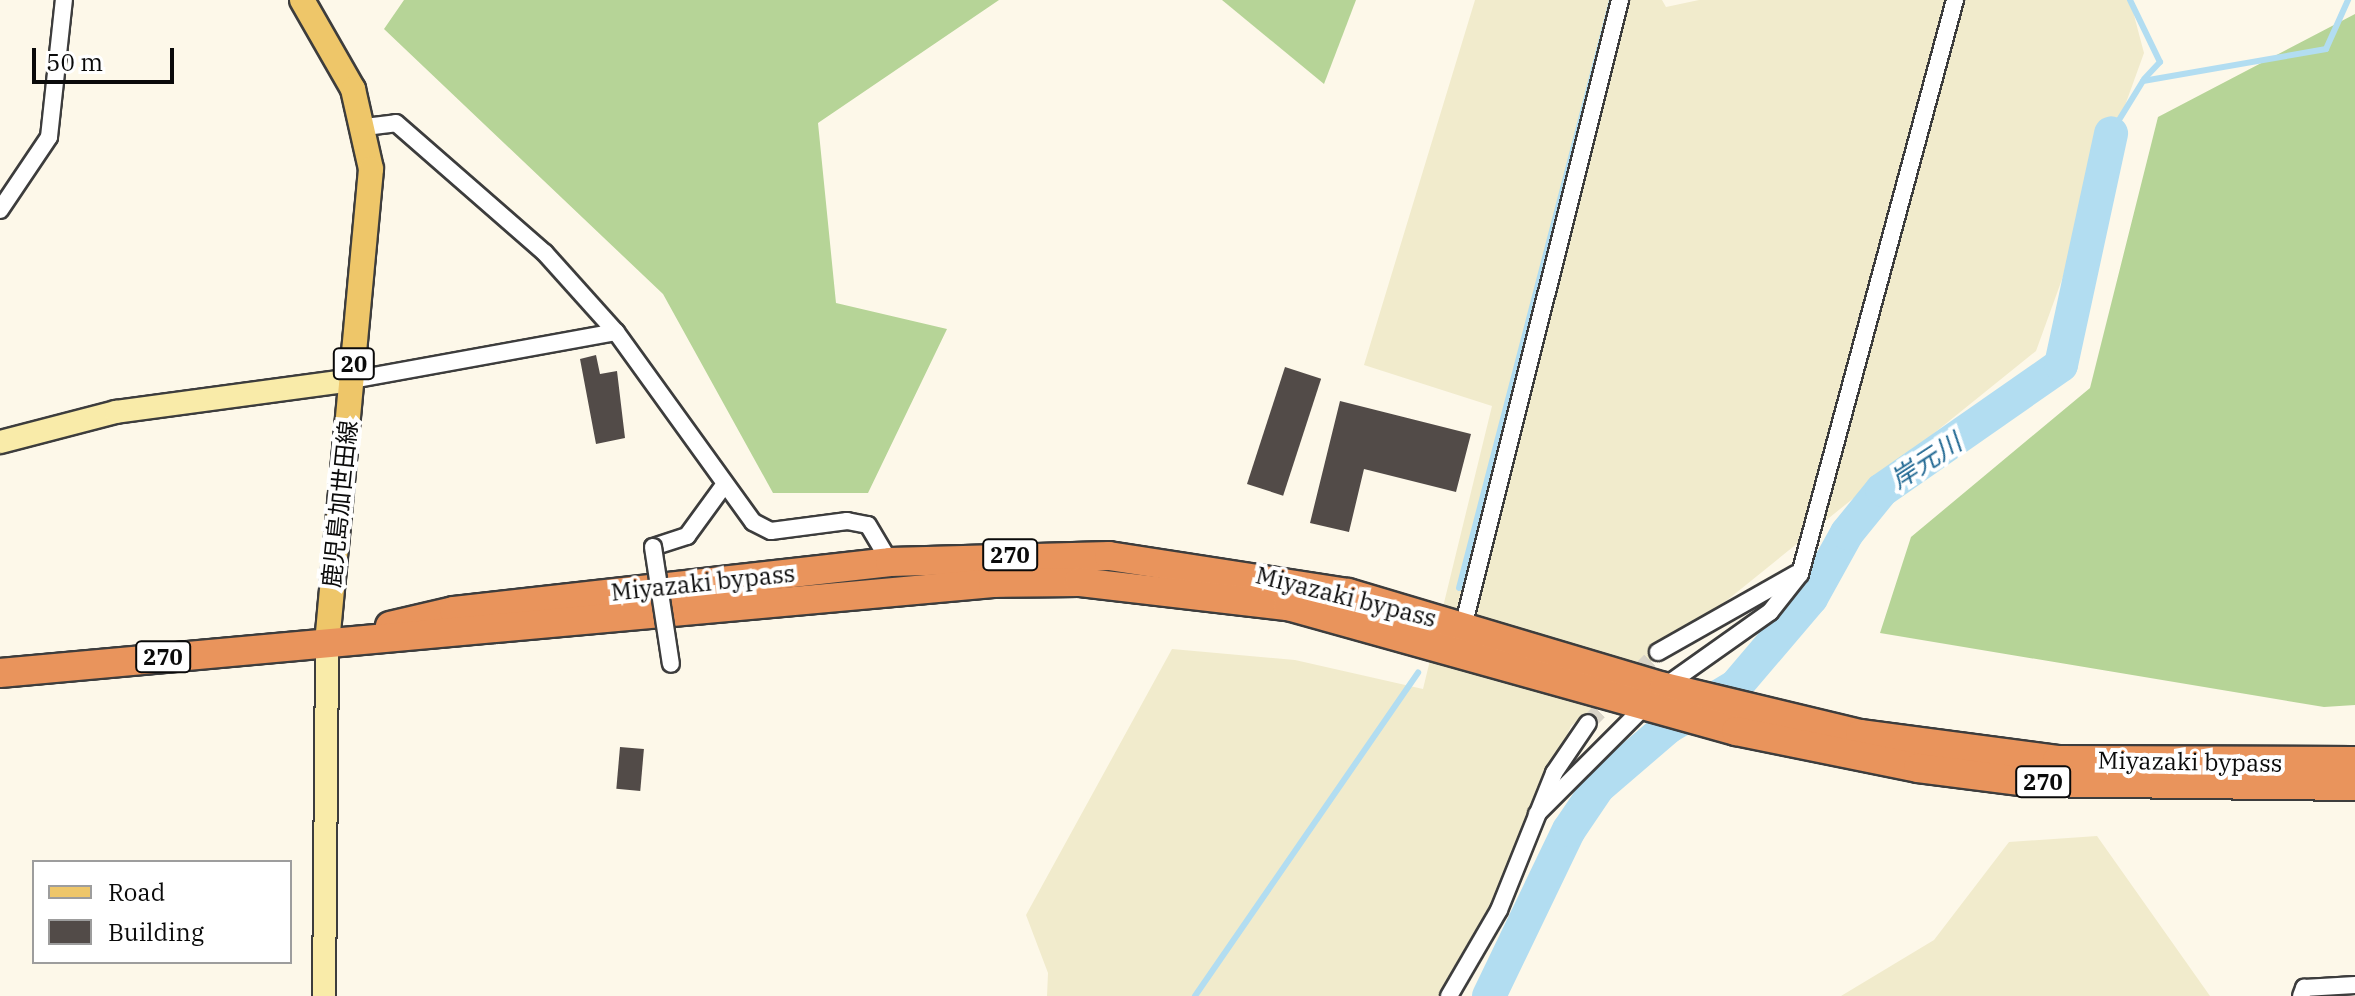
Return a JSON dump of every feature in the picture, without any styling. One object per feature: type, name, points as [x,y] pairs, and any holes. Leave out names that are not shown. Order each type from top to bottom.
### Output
[{"type":"highway","name":"Miyazaki bypass","points":[[327,641],[454,611],[890,562],[1043,554],[1169,562],[1286,579],[1460,638],[1664,699],[1745,720],[2028,782],[2355,786]]},
{"type":"highway","name":"Miyazaki bypass","points":[[0,673],[327,641],[457,636],[993,583],[1079,582],[1288,606],[1460,638]]},
{"type":"highway","name":"Miyazaki bypass","points":[[1745,720],[2057,760],[2355,761]]},
{"type":"main road","name":"鹿児島加世田線","points":[[302,0],[339,57],[365,127],[370,215],[327,641]]},
{"type":"street","points":[[0,210],[49,137],[64,0]]},
{"type":"street","points":[[1460,638],[1620,0]]},
{"type":"street","points":[[1537,814],[1664,699],[1770,612],[1801,572],[1955,0]]},
{"type":"street","points":[[365,127],[396,123],[545,253],[616,332],[722,488],[771,531],[847,521],[868,525],[890,562]]},
{"type":"street","points":[[0,442],[116,412],[352,380],[616,332]]},
{"type":"street","points":[[671,664],[653,547],[687,536],[722,488]]},
{"type":"street","points":[[1658,652],[1801,572]]},
{"type":"street","points":[[324,996],[327,641]]},
{"type":"street","points":[[1449,996],[1499,910],[1537,814],[1588,723]]},
{"type":"street","points":[[2301,996],[2304,988],[2355,985]]},
{"type":"shaded area","points":[[1475,0],[1662,0],[1666,7],[1699,0],[2130,0],[2144,53],[2036,351],[1571,726],[1456,996],[1047,996],[1048,973],[1026,915],[1172,649],[1295,660],[1423,689],[1492,406],[1364,365]]},
{"type":"shaded area","points":[[2097,836],[2210,996],[1841,996],[1934,940],[2009,842]]},
{"type":"green space","points":[[404,0],[999,0],[818,123],[836,303],[947,329],[868,493],[773,493],[663,294],[384,29]]},
{"type":"green space","points":[[1222,0],[1356,0],[1324,84]]},
{"type":"green space","points":[[2355,14],[2355,705],[2324,707],[1880,633],[1911,537],[2090,388],[2158,117]]},
{"type":"building","points":[[596,355],[600,374],[617,371],[625,438],[596,444],[580,359]]},
{"type":"building","points":[[1285,367],[1321,379],[1283,496],[1247,484]]},
{"type":"building","points":[[1340,401],[1471,434],[1456,492],[1364,469],[1349,532],[1310,523]]},
{"type":"building","points":[[620,747],[644,749],[640,791],[616,789]]},
{"type":"waterway","points":[[1459,588],[1612,0]]},
{"type":"waterway","points":[[2130,0],[2160,62],[2144,79]]},
{"type":"waterway","name":"岸元川","points":[[2111,133],[2143,81],[2326,49],[2348,0]]},
{"type":"waterway","name":"岸元川","points":[[1489,996],[1569,830],[1598,787],[1668,727],[1736,686],[1811,598],[1847,533],[1882,490],[2061,365],[2111,133]]},
{"type":"waterway","points":[[1195,996],[1418,673]]},
{"type":"tunnel","points":[[1588,723],[1658,652]]}]
